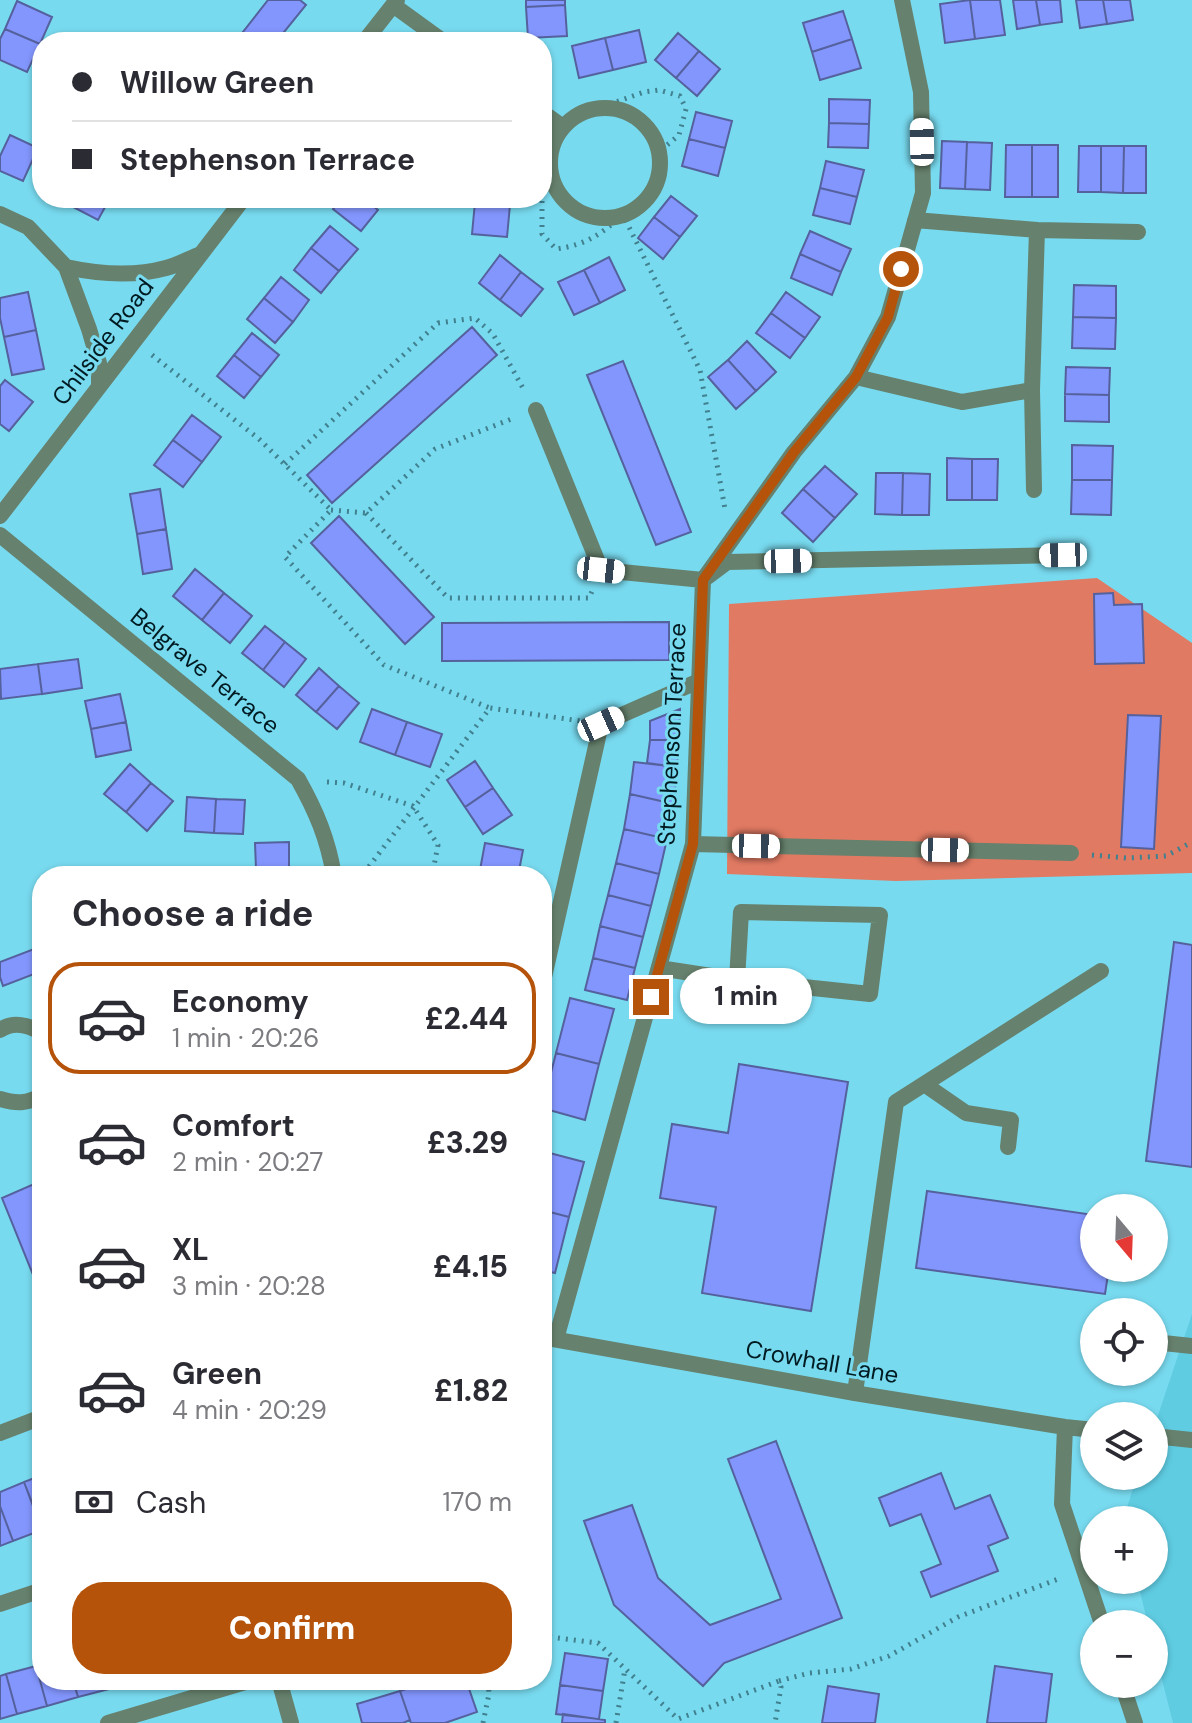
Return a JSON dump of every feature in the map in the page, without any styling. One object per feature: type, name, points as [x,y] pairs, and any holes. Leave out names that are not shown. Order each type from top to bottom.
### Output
[{"type":"street","points":[[703,580],[794,452],[856,377],[888,317],[923,193],[921,92],[902,0]]},
{"type":"street","points":[[372,32],[395,3],[431,32]]},
{"type":"street","points":[[552,150],[563,127],[584,112],[602,107],[629,112],[645,124],[660,151],[660,170],[653,192],[639,206],[611,218],[592,216],[578,210],[563,198],[552,175]]},
{"type":"street","points":[[552,119],[563,127]]},
{"type":"street","name":"Chilside Road","points":[[0,516],[236,208]]},
{"type":"street","points":[[0,214],[28,227],[66,267],[99,363],[99,386]]},
{"type":"street","points":[[915,220],[1037,230],[1138,232]]},
{"type":"street","points":[[1034,490],[1032,390],[1037,230]]},
{"type":"street","points":[[66,267],[95,273],[130,273],[166,268],[201,254]]},
{"type":"street","points":[[856,377],[962,402],[1032,390]]},
{"type":"street","points":[[536,410],[601,570],[703,580],[727,562],[1063,555]]},
{"type":"street","name":"Belgrave Terrace","points":[[0,535],[298,779],[318,815],[332,866]]},
{"type":"street","name":"Stephenson Terrace","points":[[552,1328],[693,844],[703,580]]},
{"type":"street","points":[[552,942],[601,724],[699,681]]},
{"type":"street","points":[[693,844],[1071,853]]},
{"type":"street","points":[[659,968],[737,980],[870,994],[880,915],[741,912],[737,980]]},
{"type":"street","points":[[855,1393],[896,1102],[1101,971]]},
{"type":"street","points":[[0,1030],[5,1026],[23,1024],[32,1028]]},
{"type":"street","points":[[924,1084],[966,1113],[1011,1120],[1008,1147]]},
{"type":"street","points":[[0,1099],[14,1103],[32,1101]]},
{"type":"street","name":"Crowhall Lane","points":[[552,1339],[855,1393],[1080,1429]]},
{"type":"street","points":[[1168,1343],[1192,1346]]},
{"type":"street","points":[[0,1433],[32,1421]]},
{"type":"street","points":[[1065,1427],[1062,1504],[1080,1557]]},
{"type":"street","points":[[1168,1437],[1192,1440]]},
{"type":"street","points":[[0,1604],[32,1593]]},
{"type":"street","points":[[108,1723],[219,1690]]},
{"type":"street","points":[[282,1690],[291,1723]]},
{"type":"street","points":[[1127,1698],[1135,1723]]},
{"type":"path","points":[[602,107],[644,92],[659,90],[680,96],[686,109],[679,135],[660,151]]},
{"type":"path","points":[[542,208],[542,234],[556,249],[575,247],[600,235],[623,215],[700,370],[730,542]]},
{"type":"path","points":[[285,464],[438,323],[475,318],[493,334],[536,410],[435,449],[366,513]]},
{"type":"path","points":[[134,340],[259,439],[331,510],[366,513],[448,598],[589,598],[601,570]]},
{"type":"path","points":[[331,510],[285,557],[384,665],[490,708],[601,724]]},
{"type":"path","points":[[369,866],[490,708]]},
{"type":"path","points":[[298,779],[344,783],[413,806],[438,845],[434,866]]},
{"type":"path","points":[[1071,853],[1127,858],[1166,856],[1192,842]]},
{"type":"path","points":[[552,1637],[598,1643],[678,1719],[779,1681],[809,1673],[851,1669],[889,1656],[958,1617],[1080,1571]]},
{"type":"path","points":[[616,1723],[625,1669]]},
{"type":"path","points":[[775,1723],[781,1687],[779,1681]]},
{"type":"path","points":[[483,1723],[489,1690]]},
{"type":"shaded area","points":[[1097,578],[1192,643],[1192,873],[896,881],[727,874],[729,604]]},
{"type":"shaded area","points":[[1192,1314],[1192,1723],[1173,1723],[1167,1698],[1168,1610],[1144,1610],[1140,1594],[1168,1594],[1168,1506],[1127,1506],[1133,1490],[1168,1490],[1168,1402],[1162,1402]]},
{"type":"building","points":[[268,0],[300,0],[306,5],[284,32],[243,32]]},
{"type":"building","points":[[526,0],[565,0],[565,5],[526,7]]},
{"type":"building","points":[[970,0],[975,39],[945,43],[940,4]]},
{"type":"building","points":[[970,0],[1000,0],[1005,35],[975,39]]},
{"type":"building","points":[[1013,0],[1036,0],[1040,25],[1017,29]]},
{"type":"building","points":[[1036,0],[1060,0],[1062,22],[1040,25]]},
{"type":"building","points":[[1076,0],[1103,0],[1107,24],[1080,28]]},
{"type":"building","points":[[1103,0],[1130,0],[1133,20],[1107,24]]},
{"type":"building","points":[[17,1],[52,17],[45,32],[32,32],[32,41],[5,29]]},
{"type":"building","points":[[565,5],[567,36],[552,37],[552,32],[528,32],[526,7]]},
{"type":"building","points":[[843,11],[852,39],[812,52],[803,23]]},
{"type":"building","points":[[5,29],[32,41],[32,61],[27,72],[0,60],[0,39]]},
{"type":"building","points":[[639,30],[646,62],[613,70],[605,38]]},
{"type":"building","points":[[678,33],[699,51],[676,78],[655,60]]},
{"type":"building","points":[[605,38],[613,70],[579,78],[572,46]]},
{"type":"building","points":[[852,39],[861,68],[820,80],[812,52]]},
{"type":"building","points":[[699,51],[720,69],[697,96],[676,78]]},
{"type":"building","points":[[829,99],[870,100],[869,124],[829,123]]},
{"type":"building","points":[[696,112],[732,121],[725,148],[689,139]]},
{"type":"building","points":[[829,123],[869,124],[868,148],[828,147]]},
{"type":"building","points":[[10,135],[32,145],[32,161],[23,181],[0,171],[0,156]]},
{"type":"building","points":[[689,139],[725,148],[718,176],[682,166]]},
{"type":"building","points":[[942,141],[967,142],[965,189],[940,188]]},
{"type":"building","points":[[967,142],[992,143],[990,190],[965,189]]},
{"type":"building","points":[[1006,145],[1032,145],[1032,197],[1005,197]]},
{"type":"building","points":[[1032,145],[1058,145],[1058,197],[1032,197]]},
{"type":"building","points":[[1079,146],[1101,146],[1101,192],[1078,192]]},
{"type":"building","points":[[1101,146],[1124,146],[1123,193],[1101,192]]},
{"type":"building","points":[[1124,146],[1146,146],[1146,193],[1123,193]]},
{"type":"building","points":[[826,161],[864,170],[857,197],[820,188]]},
{"type":"building","points":[[820,188],[857,197],[850,224],[813,215]]},
{"type":"building","points":[[671,196],[697,216],[680,237],[654,217]]},
{"type":"building","points":[[75,208],[105,208],[98,220]]},
{"type":"building","points":[[376,208],[378,210],[361,231],[333,209]]},
{"type":"building","points":[[474,208],[510,208],[507,237],[472,234]]},
{"type":"building","points":[[654,217],[680,237],[663,259],[638,238]]},
{"type":"building","points":[[330,226],[358,249],[339,271],[311,248]]},
{"type":"building","points":[[810,231],[851,249],[841,272],[800,254]]},
{"type":"building","points":[[311,248],[339,271],[321,293],[294,270]]},
{"type":"building","points":[[800,254],[841,272],[832,295],[791,278]]},
{"type":"building","points":[[500,255],[521,272],[500,300],[479,283]]},
{"type":"building","points":[[609,257],[625,290],[600,303],[584,270]]},
{"type":"building","points":[[584,270],[600,303],[574,315],[558,282]]},
{"type":"building","points":[[521,272],[543,289],[521,316],[500,300]]},
{"type":"building","points":[[281,277],[309,300],[293,322],[264,298]]},
{"type":"building","points":[[1074,285],[1116,286],[1116,318],[1073,317]]},
{"type":"building","points":[[28,292],[36,330],[4,337],[0,298]]},
{"type":"building","points":[[786,292],[820,317],[805,338],[771,313]]},
{"type":"building","points":[[264,298],[293,322],[275,343],[247,319]]},
{"type":"building","points":[[771,313],[805,338],[790,358],[756,333]]},
{"type":"building","points":[[1073,317],[1116,318],[1115,349],[1072,348]]},
{"type":"building","points":[[472,327],[497,355],[332,503],[307,475]]},
{"type":"building","points":[[36,330],[44,369],[12,375],[4,337]]},
{"type":"building","points":[[252,333],[279,355],[261,377],[234,355]]},
{"type":"building","points":[[747,341],[776,372],[756,391],[728,360]]},
{"type":"building","points":[[234,355],[261,377],[244,398],[217,376]]},
{"type":"building","points":[[728,360],[756,391],[736,409],[708,377]]},
{"type":"building","points":[[623,361],[691,532],[656,545],[587,375]]},
{"type":"building","points":[[1066,367],[1110,368],[1109,395],[1065,394]]},
{"type":"building","points":[[5,380],[33,402],[9,431],[0,424],[0,386]]},
{"type":"building","points":[[1065,394],[1109,395],[1109,422],[1065,421]]},
{"type":"building","points":[[192,415],[221,437],[202,462],[173,440]]},
{"type":"building","points":[[173,440],[202,462],[183,487],[154,465]]},
{"type":"building","points":[[1072,445],[1113,446],[1112,480],[1072,480]]},
{"type":"building","points":[[947,458],[972,459],[972,500],[947,500]]},
{"type":"building","points":[[972,459],[998,459],[997,500],[972,500]]},
{"type":"building","points":[[825,466],[857,494],[835,518],[803,489]]},
{"type":"building","points":[[876,473],[903,473],[902,515],[875,514]]},
{"type":"building","points":[[903,473],[930,474],[929,515],[902,515]]},
{"type":"building","points":[[1072,480],[1112,480],[1111,515],[1071,514]]},
{"type":"building","points":[[160,489],[166,529],[137,534],[130,494]]},
{"type":"building","points":[[803,489],[835,518],[813,542],[782,513]]},
{"type":"building","points":[[339,516],[434,617],[405,644],[311,543]]},
{"type":"building","points":[[166,529],[172,569],[143,574],[137,534]]},
{"type":"building","points":[[195,569],[224,593],[202,620],[173,596]]},
{"type":"building","points":[[224,593],[252,616],[230,643],[202,620]]},
{"type":"building","points":[[1113,593],[1114,605],[1142,604],[1144,663],[1095,664],[1094,594]]},
{"type":"building","points":[[669,622],[669,660],[442,661],[442,623]]},
{"type":"building","points":[[265,626],[285,642],[263,670],[242,653]]},
{"type":"building","points":[[285,642],[306,659],[284,687],[263,670]]},
{"type":"building","points":[[78,659],[82,688],[42,694],[38,664]]},
{"type":"building","points":[[38,664],[42,694],[1,699],[0,669]]},
{"type":"building","points":[[319,668],[339,686],[316,712],[296,695]]},
{"type":"building","points":[[339,686],[359,703],[337,729],[316,712]]},
{"type":"building","points":[[120,694],[126,722],[91,729],[85,701]]},
{"type":"building","points":[[372,709],[407,722],[395,755],[360,742]]},
{"type":"building","points":[[680,709],[679,740],[650,740],[650,721]]},
{"type":"building","points":[[1128,715],[1161,716],[1154,849],[1121,847]]},
{"type":"building","points":[[126,722],[131,750],[96,757],[91,729]]},
{"type":"building","points":[[407,722],[442,734],[430,767],[395,755]]},
{"type":"building","points":[[650,740],[679,740],[677,767],[647,763]]},
{"type":"building","points":[[475,761],[493,788],[465,807],[447,780]]},
{"type":"building","points":[[634,762],[677,767],[674,804],[630,794]]},
{"type":"building","points":[[130,764],[151,783],[126,812],[104,794]]},
{"type":"building","points":[[151,783],[173,801],[147,831],[126,812]]},
{"type":"building","points":[[493,788],[512,815],[483,834],[465,807]]},
{"type":"building","points":[[630,794],[674,804],[667,839],[624,829]]},
{"type":"building","points":[[187,797],[216,799],[214,833],[185,831]]},
{"type":"building","points":[[216,799],[245,800],[243,834],[214,833]]},
{"type":"building","points":[[624,829],[667,839],[659,874],[616,863]]},
{"type":"building","points":[[289,842],[289,866],[256,866],[255,843]]},
{"type":"building","points":[[485,843],[523,850],[520,866],[481,866]]},
{"type":"building","points":[[616,863],[659,874],[651,906],[608,895]]},
{"type":"building","points":[[608,895],[651,906],[643,937],[600,926]]},
{"type":"building","points":[[600,926],[643,937],[635,968],[593,958]]},
{"type":"building","points":[[1174,942],[1192,945],[1192,1167],[1146,1161]]},
{"type":"building","points":[[32,950],[32,975],[3,986],[0,962]]},
{"type":"building","points":[[593,958],[635,968],[627,1000],[585,990]]},
{"type":"building","points":[[570,998],[614,1009],[599,1064],[556,1053]]},
{"type":"building","points":[[556,1053],[599,1064],[585,1120],[552,1111],[552,1069]]},
{"type":"building","points":[[739,1064],[848,1082],[811,1311],[702,1293],[716,1207],[660,1198],[672,1124],[728,1133]]},
{"type":"building","points":[[552,1154],[584,1162],[569,1217],[552,1213]]},
{"type":"building","points":[[32,1185],[32,1272],[2,1198]]},
{"type":"building","points":[[927,1191],[1080,1213],[1080,1282],[1107,1282],[1105,1294],[916,1268]]},
{"type":"building","points":[[552,1213],[569,1217],[555,1273],[552,1272]]},
{"type":"building","points":[[776,1441],[842,1618],[724,1663],[703,1686],[614,1605],[584,1521],[632,1505],[658,1578],[710,1625],[781,1599],[728,1459]]},
{"type":"building","points":[[941,1473],[955,1509],[990,1495],[1008,1538],[988,1546],[998,1571],[931,1597],[921,1572],[941,1564],[921,1514],[890,1526],[879,1498]]},
{"type":"building","points":[[32,1479],[32,1502],[24,1482]]},
{"type":"building","points":[[24,1482],[32,1503],[32,1534],[13,1541],[0,1506],[0,1492]]},
{"type":"building","points":[[0,1506],[13,1541],[0,1546]]},
{"type":"building","points":[[565,1653],[608,1659],[603,1691],[560,1685]]},
{"type":"building","points":[[995,1666],[1052,1674],[1046,1723],[987,1723]]},
{"type":"building","points":[[32,1667],[32,1690],[43,1690],[47,1706],[17,1714],[6,1674]]},
{"type":"building","points":[[6,1674],[17,1714],[0,1719],[0,1676]]},
{"type":"building","points":[[560,1685],[603,1691],[599,1719],[556,1714]]},
{"type":"building","points":[[828,1686],[879,1694],[875,1723],[822,1723]]},
{"type":"building","points":[[43,1690],[76,1690],[78,1697],[47,1706]]},
{"type":"building","points":[[76,1690],[105,1690],[78,1697]]},
{"type":"building","points":[[469,1690],[477,1712],[445,1723],[411,1723],[400,1691]]},
{"type":"building","points":[[400,1691],[410,1720],[403,1723],[362,1723],[357,1704]]},
{"type":"building","points":[[563,1714],[605,1720],[605,1723],[562,1723]]},
{"type":"route","points":[[651,997],[693,844],[703,580],[794,452],[856,377],[888,317],[901,269]]}]
